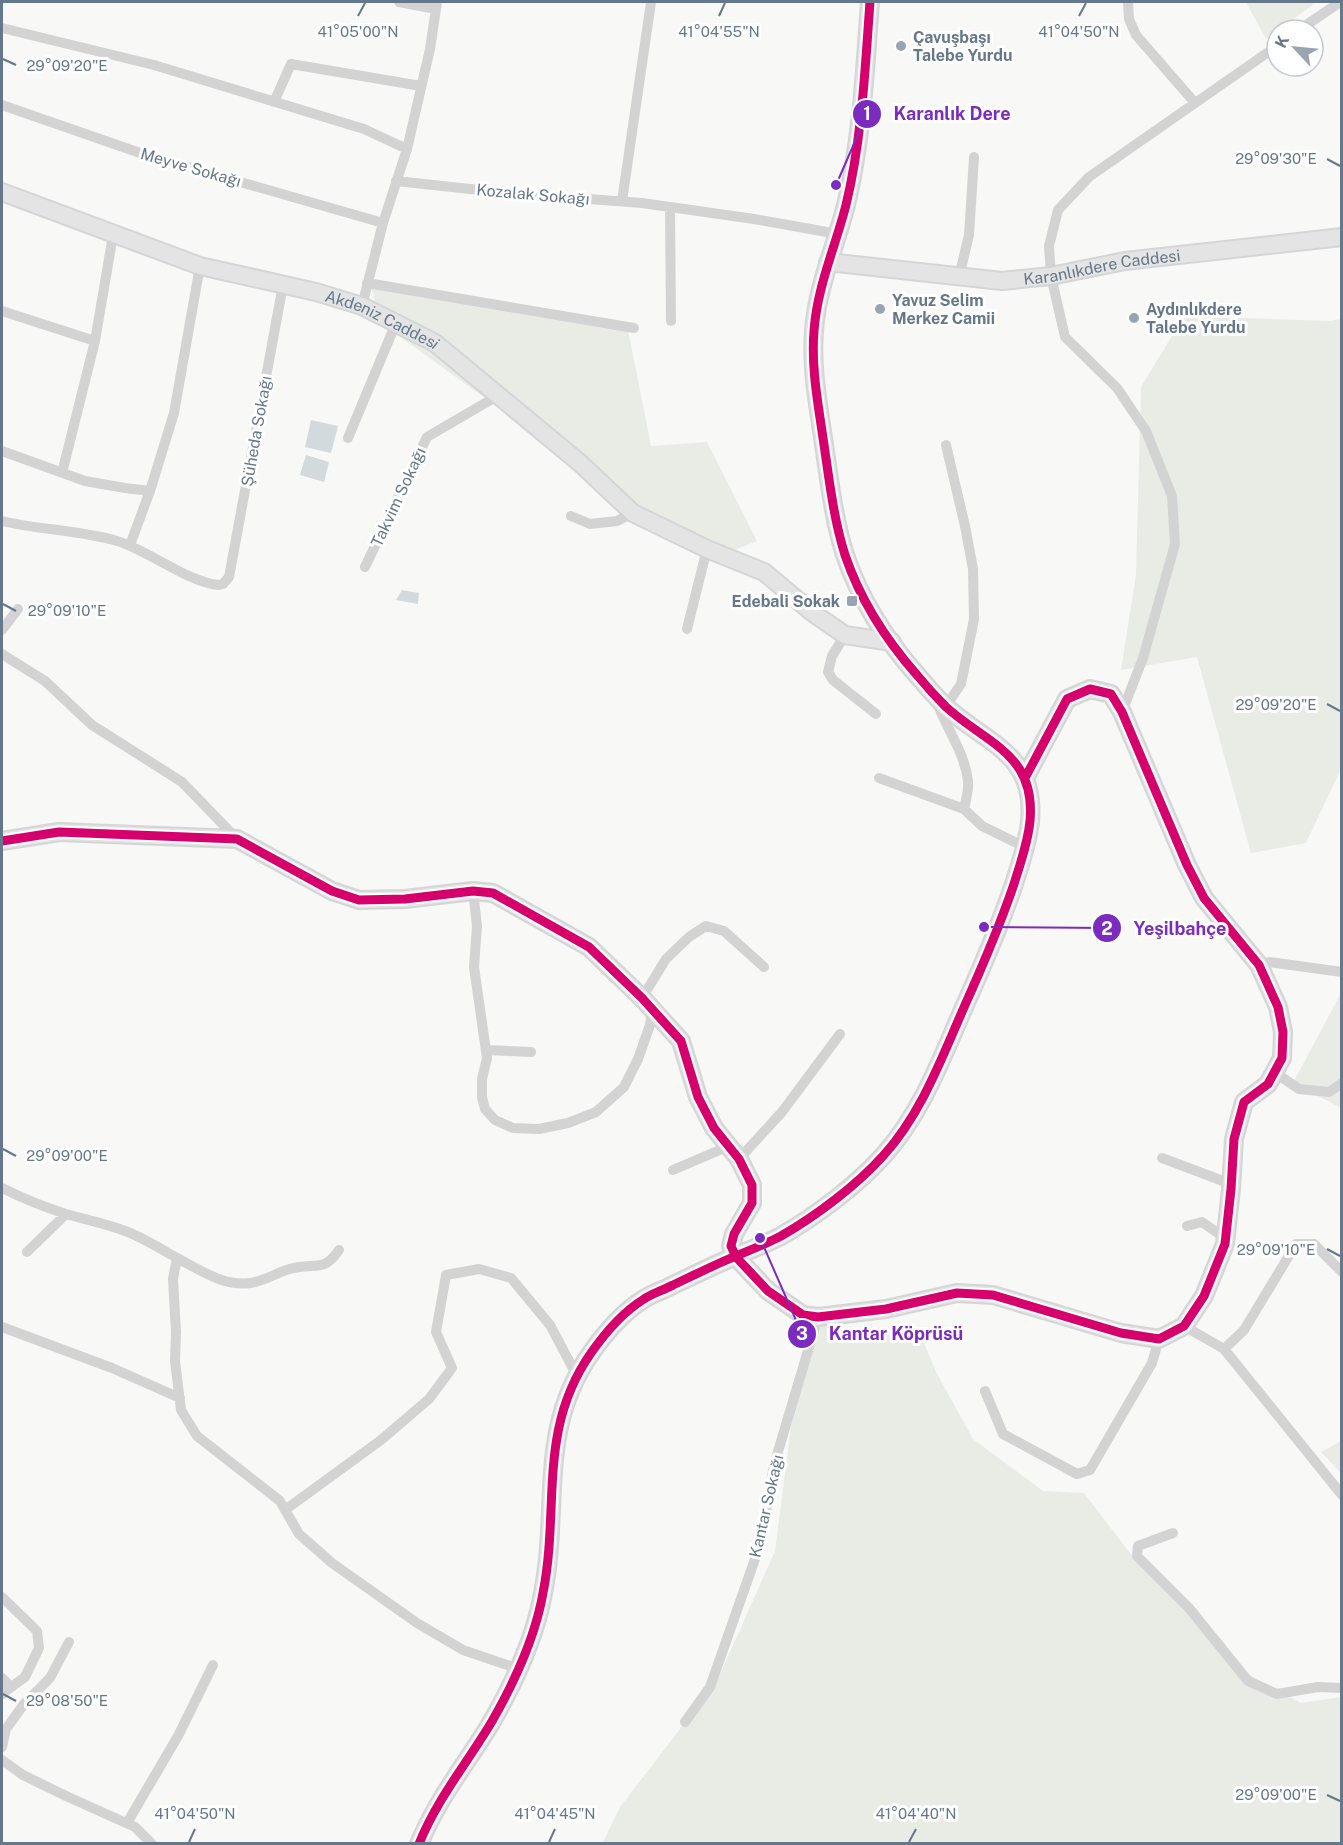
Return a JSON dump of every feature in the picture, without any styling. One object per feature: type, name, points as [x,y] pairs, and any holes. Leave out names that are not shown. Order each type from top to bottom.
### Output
[{"type":"street","points":[[362,306],[383,224],[407,149],[422,87],[437,5],[399,2]]},
{"type":"street","points":[[622,201],[648,2]]},
{"type":"street","points":[[419,1844],[434,1812],[490,1724],[519,1669],[532,1634],[549,1559],[555,1444],[560,1420],[577,1376],[608,1331],[644,1299],[762,1246],[812,1217],[864,1176],[902,1134],[919,1107],[984,964],[1008,903],[1025,846],[1030,808],[1025,778],[1015,762],[1001,748],[946,706],[933,693],[892,642],[857,586],[838,531],[832,501],[815,382],[814,327],[819,294],[846,205],[855,162],[870,2]]},
{"type":"street","points":[[1128,2],[1129,19],[1136,35],[1195,103]]},
{"type":"street","points":[[1317,18],[1340,2]]},
{"type":"street","points":[[2,28],[154,65],[364,129],[407,149]]},
{"type":"street","points":[[1122,712],[1143,658],[1175,544],[1172,496],[1146,430],[1117,388],[1065,337],[1051,276],[1049,246],[1058,210],[1089,177],[1265,54]]},
{"type":"street","points":[[274,102],[291,64],[422,87]]},
{"type":"street","name":"Meyve Sokağı","points":[[2,105],[143,154],[383,224]]},
{"type":"street","points":[[959,277],[969,235],[974,157]]},
{"type":"street","name":"Kozalak Sokağı","points":[[396,181],[507,193],[622,201],[754,219],[838,234]]},
{"type":"street","name":"Akdeniz Caddesi","points":[[2,192],[200,266],[316,292],[362,306],[435,343],[580,463],[633,513],[707,549],[764,572],[813,613],[845,635]]},
{"type":"street","points":[[670,207],[671,321]]},
{"type":"street","points":[[62,473],[95,341],[113,235]]},
{"type":"street","name":"Karanlıkdere Caddesi","points":[[828,262],[1002,282],[1051,276],[1125,261],[1341,237]]},
{"type":"street","points":[[2,521],[89,535],[130,545],[150,491],[174,413],[200,266]]},
{"type":"street","points":[[367,283],[634,328]]},
{"type":"street","name":"Şüheda Sokağı","points":[[130,545],[189,576],[215,585],[223,584],[229,577],[283,285]]},
{"type":"street","points":[[2,311],[95,341]]},
{"type":"street","points":[[348,438],[396,323]]},
{"type":"street","name":"Takvim Sokağı","points":[[365,567],[427,437],[499,395]]},
{"type":"street","points":[[946,445],[973,569],[974,619],[961,684],[946,706]]},
{"type":"street","points":[[2,451],[85,481],[150,491]]},
{"type":"street","points":[[571,516],[591,524],[617,520],[633,513]]},
{"type":"street","points":[[687,629],[707,549]]},
{"type":"street","points":[[2,630],[18,609]]},
{"type":"street","points":[[876,714],[833,680],[828,672],[832,656],[845,635],[892,642]]},
{"type":"street","points":[[2,654],[45,681],[92,724],[182,782],[237,839],[332,891],[359,900],[405,899],[473,891],[494,893],[589,947],[681,1041],[698,1097],[714,1128],[734,1153],[752,1185],[753,1195],[747,1212],[730,1246],[735,1257],[768,1292],[803,1315],[818,1317],[886,1309],[957,1293],[993,1295],[1121,1333],[1159,1339],[1184,1326],[1204,1296],[1225,1244],[1233,1139],[1244,1102],[1268,1084],[1282,1058],[1283,1032],[1278,1007],[1260,965],[1204,898],[1187,865],[1122,712],[1111,694],[1090,689],[1067,699],[1025,778]]},
{"type":"street","points":[[933,693],[961,754],[969,782],[964,808]]},
{"type":"street","points":[[879,778],[964,808],[982,826],[1025,846]]},
{"type":"street","points":[[2,841],[59,832],[237,839]]},
{"type":"street","points":[[473,891],[477,926],[474,967],[487,1058],[482,1078],[482,1097],[485,1109],[495,1120],[513,1128],[539,1129],[568,1123],[596,1112],[624,1088],[650,1026],[647,1004],[666,959],[706,926],[724,931],[764,967]]},
{"type":"street","points":[[1260,965],[1269,962],[1341,972]]},
{"type":"street","points":[[673,1170],[734,1153],[782,1112],[840,1034]]},
{"type":"street","points":[[486,1050],[531,1052]]},
{"type":"street","points":[[1274,1072],[1299,1089],[1329,1092],[1341,1083]]},
{"type":"street","points":[[1162,1158],[1231,1184]]},
{"type":"street","points":[[2,1188],[66,1214],[98,1221],[127,1232],[226,1281],[242,1284],[290,1269],[325,1265],[339,1250]]},
{"type":"street","points":[[27,1252],[66,1214]]},
{"type":"street","points":[[1187,1226],[1202,1222],[1226,1238]]},
{"type":"street","points":[[1224,1348],[1244,1330],[1296,1244],[1314,1244],[1341,1272]]},
{"type":"street","points":[[177,1258],[173,1279],[175,1361],[181,1410],[197,1436],[280,1501],[299,1534],[332,1563],[417,1623],[463,1650],[519,1669]]},
{"type":"street","points":[[285,1510],[381,1440],[429,1399],[452,1368],[436,1332],[447,1275],[479,1269],[511,1278],[550,1325],[577,1376]]},
{"type":"street","name":"Kantar Sokağı","points":[[685,1722],[710,1687],[761,1542],[774,1465],[818,1317]]},
{"type":"street","points":[[1184,1326],[1224,1348],[1341,1495]]},
{"type":"street","points":[[2,1327],[112,1368],[180,1398]]},
{"type":"street","points":[[985,1391],[1003,1434],[1077,1473],[1090,1470],[1152,1363],[1159,1339]]},
{"type":"street","points":[[1173,1533],[1138,1546],[1137,1556],[1189,1608],[1248,1681],[1277,1694],[1318,1687],[1341,1688]]},
{"type":"street","points":[[2,1597],[37,1631],[39,1648],[25,1677],[2,1695]]},
{"type":"street","points":[[2,1747],[6,1730],[24,1704],[50,1678],[69,1642]]},
{"type":"street","points":[[128,1823],[178,1736],[213,1665]]},
{"type":"street","points":[[2,1678],[7,1683],[2,1695]]},
{"type":"street","points":[[2,1760],[23,1774],[66,1796],[128,1823],[152,1844]]},
{"type":"shaded area","points":[[1246,2],[1317,2],[1295,18],[1265,18],[1265,37]]},
{"type":"shaded area","points":[[371,287],[627,325],[651,446],[707,442],[757,541],[720,556],[667,529],[381,323]]},
{"type":"shaded area","points":[[1184,316],[1331,321],[1341,319],[1341,769],[1306,843],[1251,853],[1197,657],[1121,670],[1136,575],[1141,387]]},
{"type":"shaded area","points":[[311,420],[338,426],[331,453],[305,447]]},
{"type":"shaded area","points":[[306,455],[329,462],[324,482],[300,475]]},
{"type":"shaded area","points":[[402,590],[419,593],[418,604],[396,600]]},
{"type":"shaded area","points":[[1341,993],[1341,1108],[1293,1083]]},
{"type":"shaded area","points":[[821,1326],[918,1328],[936,1372],[973,1439],[1043,1491],[1084,1493],[1133,1557],[1248,1674],[1301,1703],[1341,1697],[1341,1843],[602,1844],[620,1807],[717,1681],[775,1551],[799,1365]]},
{"type":"shaded area","points":[[1341,1441],[1341,1473],[1321,1452]]},
{"type":"cycle path","points":[[419,1844],[443,1796],[500,1708],[535,1627],[548,1561],[557,1440],[563,1411],[574,1382],[591,1353],[615,1323],[644,1299],[774,1240],[822,1210],[849,1189],[883,1156],[909,1122],[939,1064],[997,930],[1026,845],[1030,821],[1030,798],[1025,780],[1017,765],[1006,753],[946,707],[895,648],[858,587],[845,555],[834,512],[813,358],[814,331],[819,299],[846,205],[856,155],[870,2]]},
{"type":"cycle path","points":[[2,841],[59,832],[237,839],[332,891],[359,900],[405,899],[473,891],[493,893],[589,947],[642,998],[681,1041],[698,1097],[714,1128],[739,1159],[752,1185],[752,1203],[734,1234],[731,1246],[736,1257],[768,1291],[803,1315],[818,1317],[886,1309],[957,1293],[993,1295],[1121,1333],[1159,1339],[1184,1326],[1204,1296],[1225,1244],[1234,1139],[1244,1102],[1268,1084],[1282,1058],[1283,1032],[1278,1007],[1259,965],[1204,898],[1187,865],[1122,712],[1111,694],[1090,689],[1067,699],[1025,778]]},
{"type":"place","name":"Çavuşbaşı Talebe Yurdu","points":[[901,46]]},
{"type":"place","name":"Karanlık Dere","points":[[836,185]]},
{"type":"place","name":"Yavuz Selim Merkez Camii","points":[[880,309]]},
{"type":"place","name":"Aydınlıkdere Talebe Yurdu","points":[[1134,318]]},
{"type":"place","name":"Edebali Sokak","points":[[852,601]]},
{"type":"place","name":"Yeşilbahçe","points":[[984,927]]},
{"type":"place","name":"Kantar Köprüsü","points":[[760,1238]]}]
